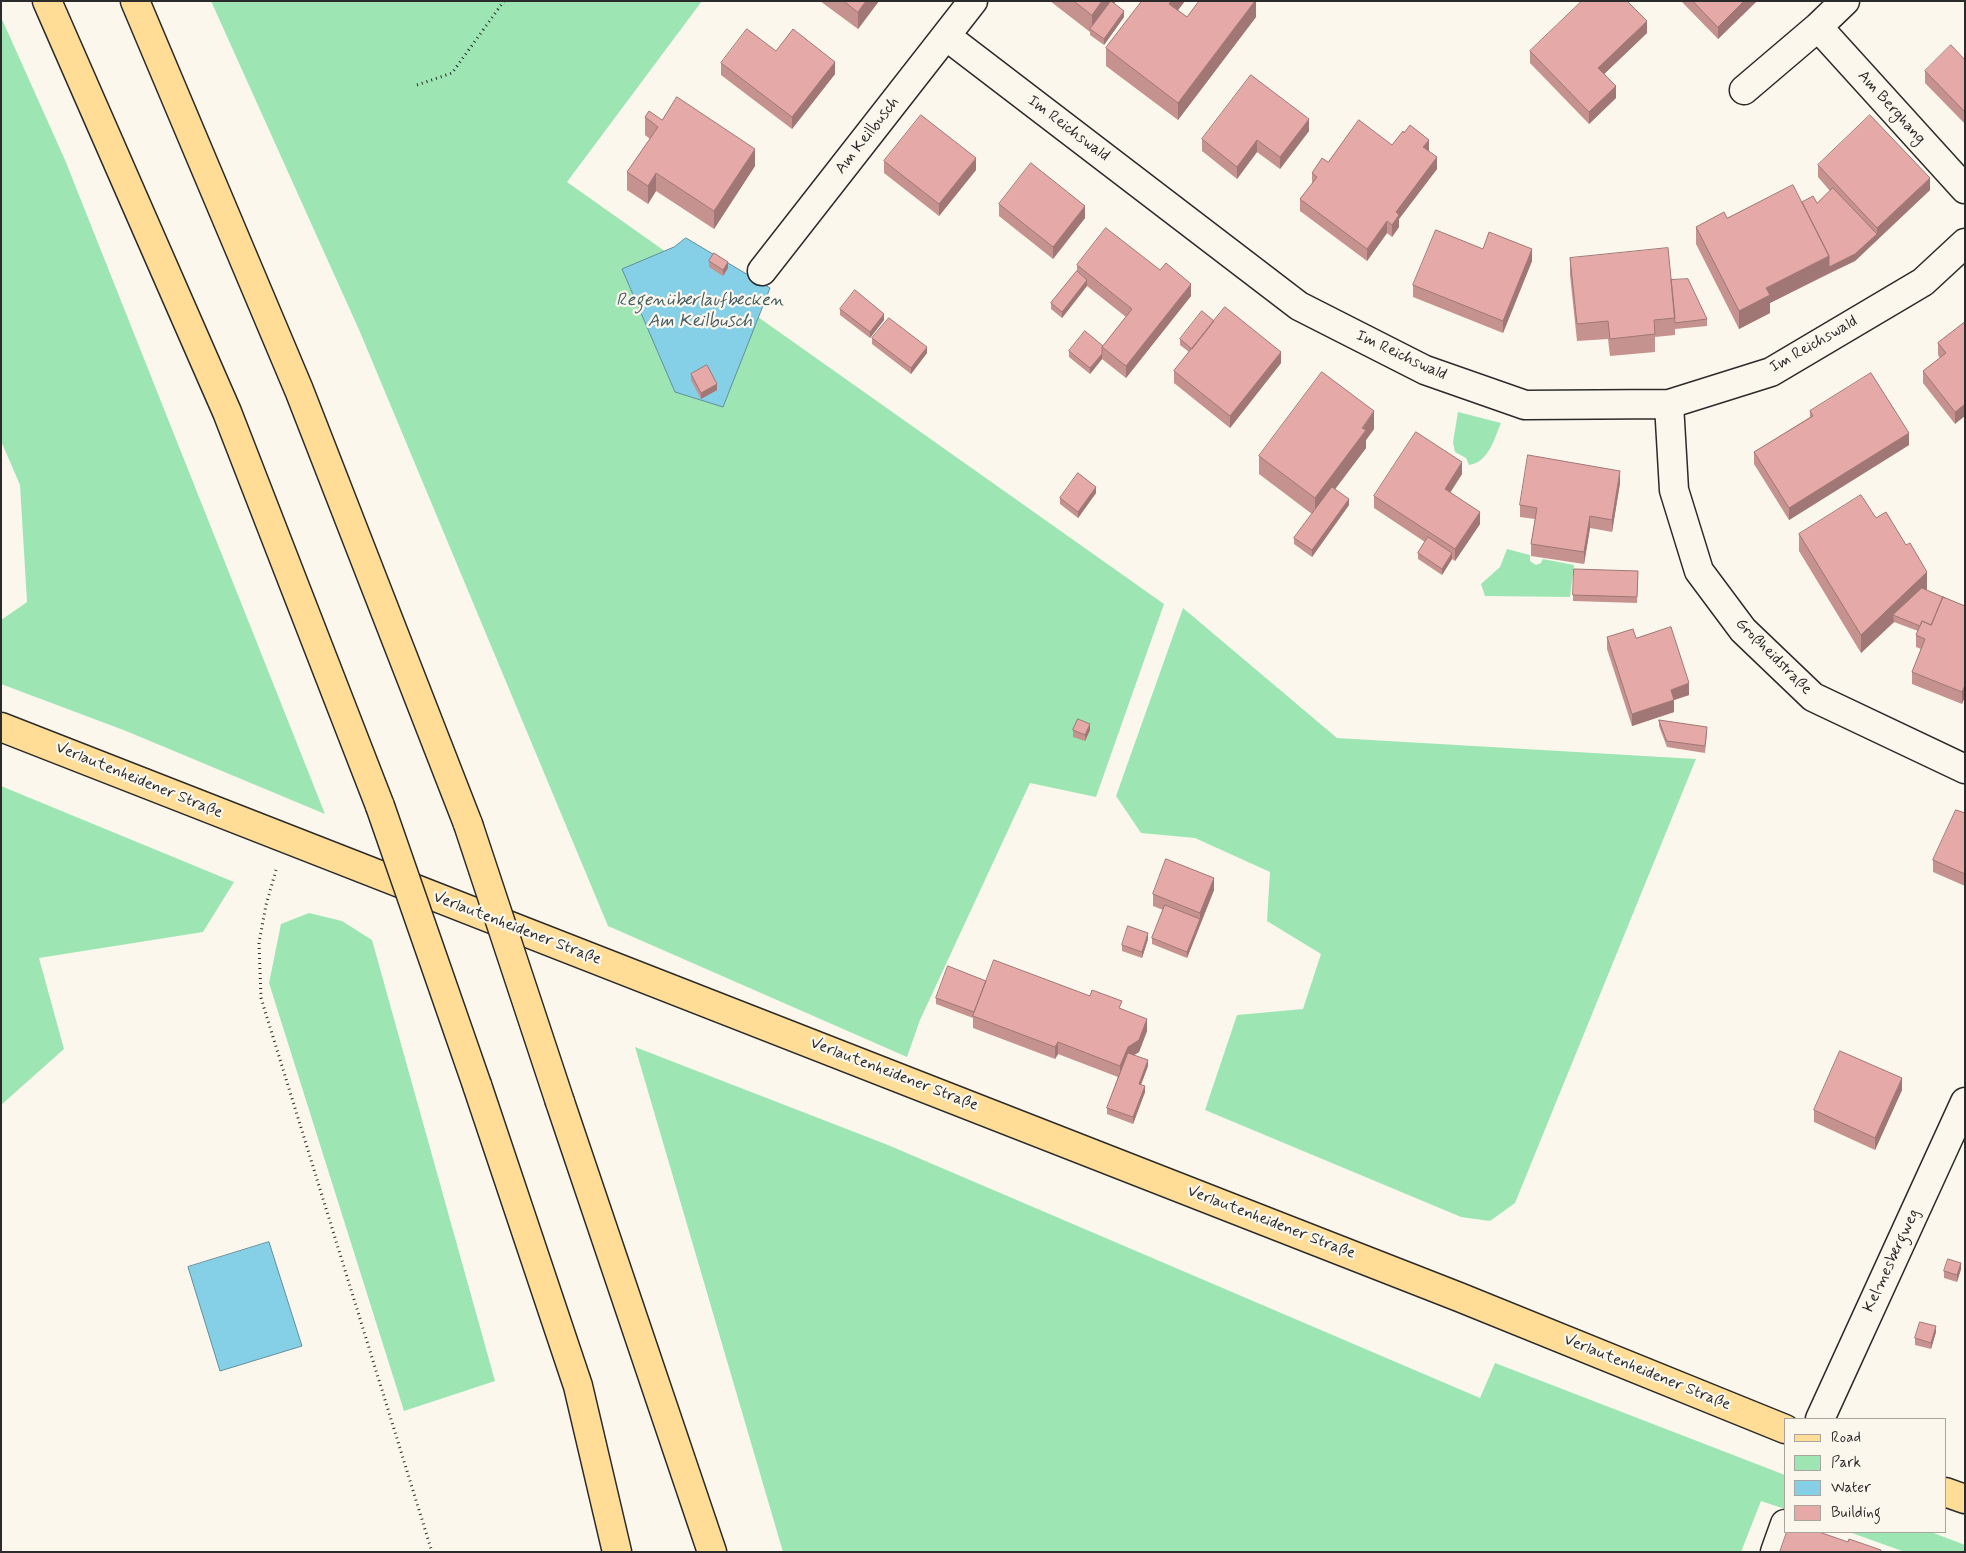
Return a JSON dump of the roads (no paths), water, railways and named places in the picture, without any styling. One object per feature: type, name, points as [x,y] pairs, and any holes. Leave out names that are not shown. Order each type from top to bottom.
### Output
[{"type":"main road","points":[[48,1],[227,412],[380,806],[477,1085],[578,1386],[617,1552]]},
{"type":"main road","points":[[135,1],[299,390],[468,824],[712,1552]]},
{"type":"main road","name":"Verlautenheidener Straße","points":[[1,727],[291,842],[1459,1297],[1784,1429]]},
{"type":"main road","points":[[1946,1492],[1965,1499]]},
{"type":"street","name":"Am Keilbusch","points":[[762,271],[973,1]]},
{"type":"street","points":[[1744,90],[1818,27],[1845,1]]},
{"type":"street","name":"Am Berghang","points":[[1818,27],[1965,189]]},
{"type":"street","name":"Im Reichswald","points":[[946,36],[1299,306],[1417,366],[1525,405],[1669,404],[1771,372],[1923,282],[1965,243]]},
{"type":"street","name":"Großheidstraße","points":[[1669,404],[1674,490],[1699,571],[1743,630],[1813,697],[1965,769]]},
{"type":"street","name":"Kelmesbergweg","points":[[1820,1418],[1965,1102]]},
{"type":"street","points":[[1775,1552],[1784,1527]]},
{"type":"water","name":"Regenüberlaufbecken Am Keilbusch","points":[[686,238],[770,288],[723,407],[675,392],[622,269],[674,247]]},
{"type":"water","points":[[269,1242],[302,1346],[220,1371],[188,1267]]}]
